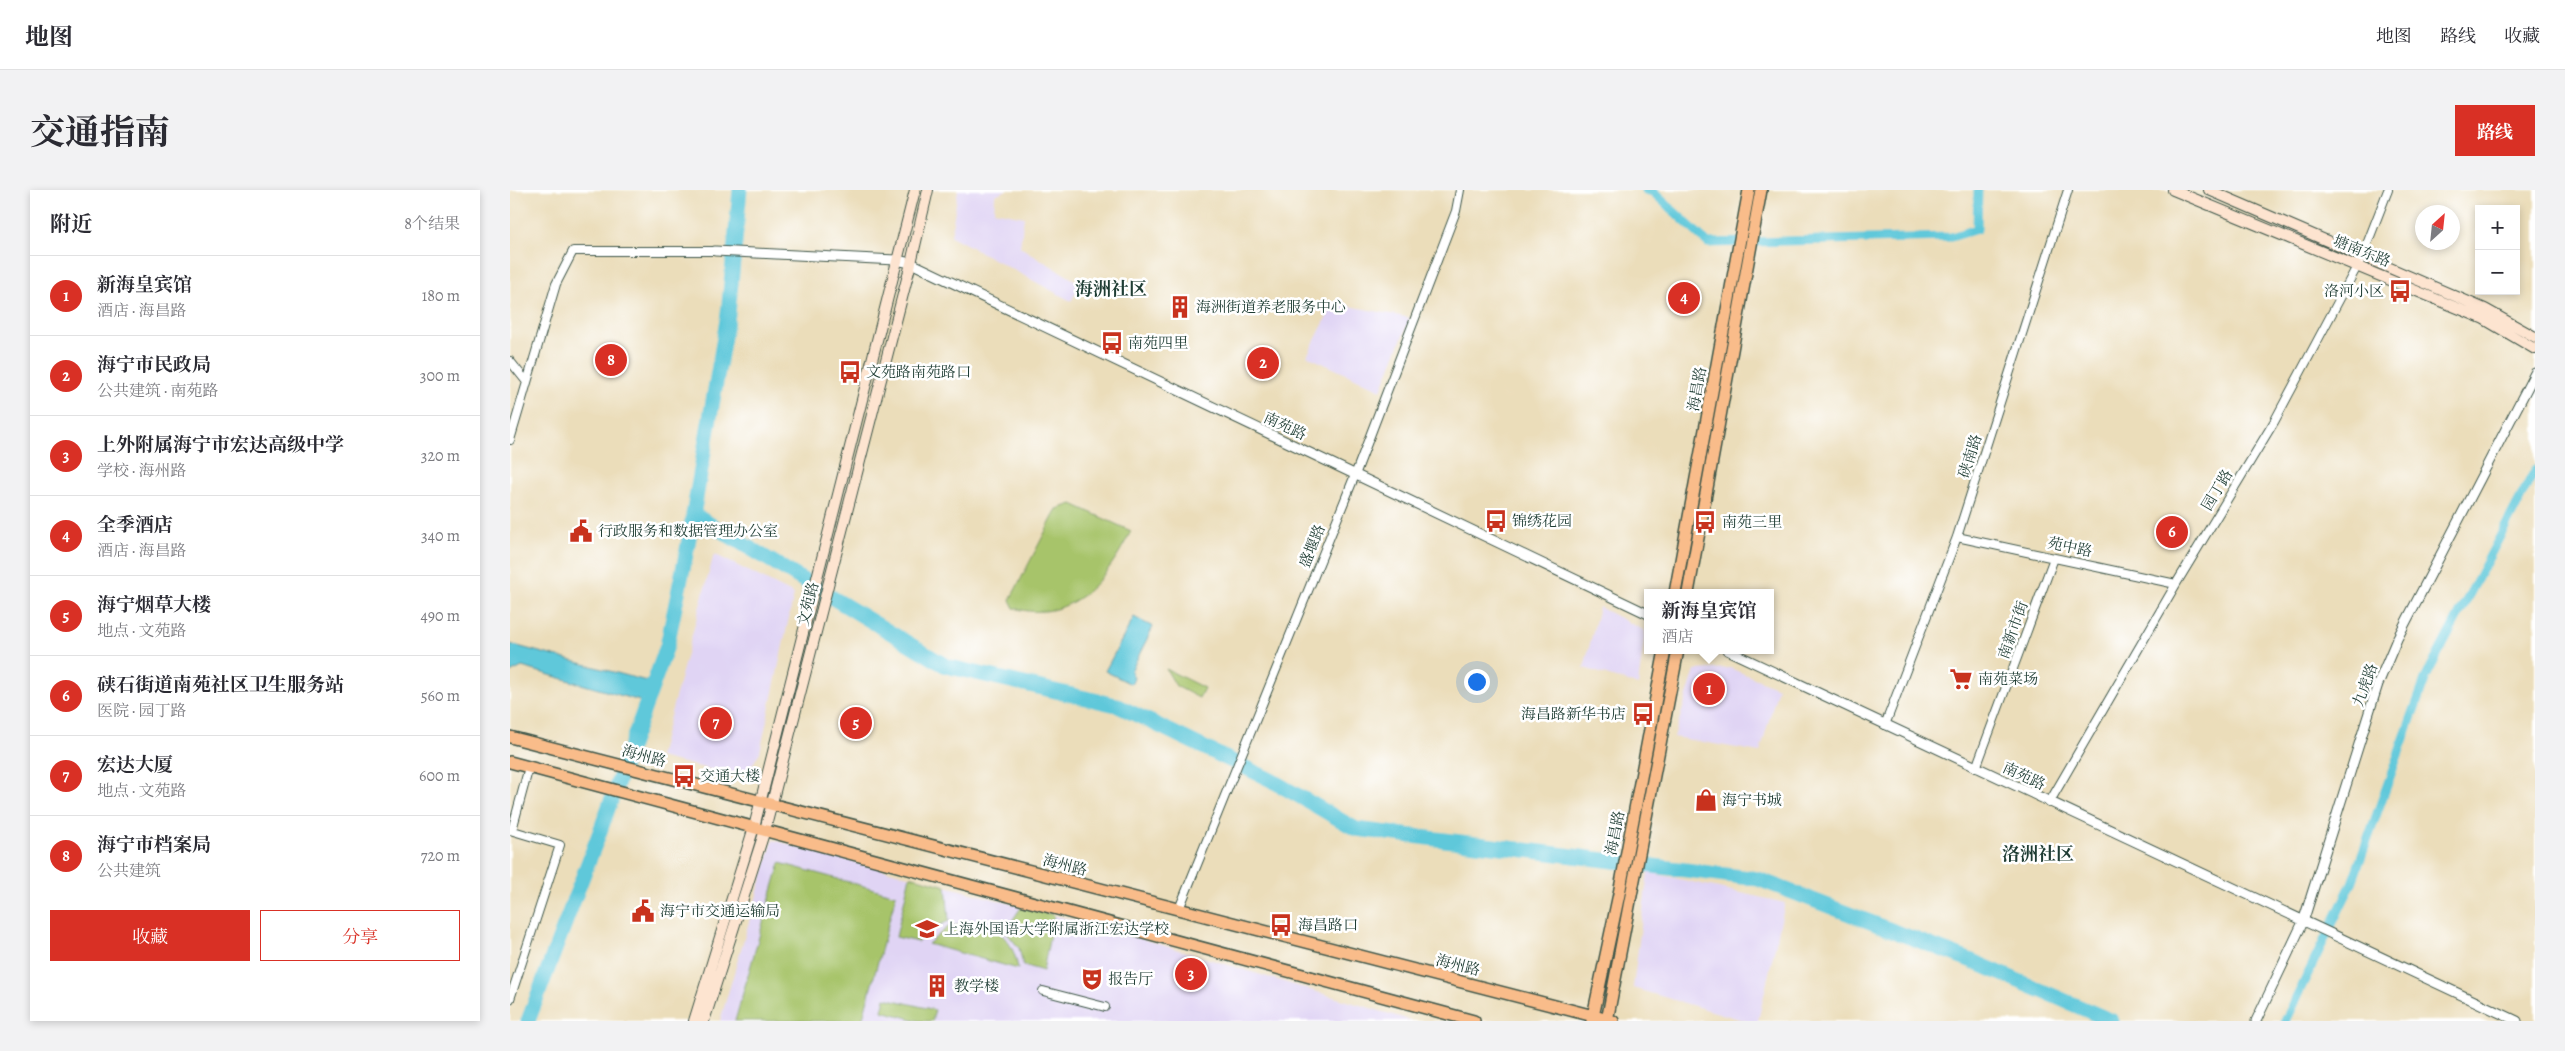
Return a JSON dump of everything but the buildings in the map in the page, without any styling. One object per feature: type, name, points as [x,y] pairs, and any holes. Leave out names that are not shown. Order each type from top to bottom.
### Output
[{"type":"main road","name":"文苑路","points":[[704,1021],[760,829],[760,802],[915,190]]},
{"type":"main road","name":"文苑路","points":[[694,1021],[760,829],[771,806],[911,263],[928,190]]},
{"type":"main road","name":"海昌路","points":[[1748,226],[1749,190]]},
{"type":"main road","name":"海昌路","points":[[1676,589],[1748,226],[1760,190]]},
{"type":"main road","name":"塘南东路","points":[[2173,190],[2485,309],[2535,337]]},
{"type":"main road","name":"塘南东路","points":[[2209,190],[2484,319],[2535,349]]},
{"type":"main road","name":"海昌路","points":[[1689,589],[1741,262]]},
{"type":"main road","name":"海昌路","points":[[1592,1018],[1619,894],[1664,654]]},
{"type":"main road","name":"海昌路","points":[[1609,1020],[1677,654]]},
{"type":"main road","name":"海州路","points":[[510,737],[771,806],[1179,909],[1592,1018],[1609,1020]]},
{"type":"main road","points":[[510,762],[1474,1021]]},
{"type":"street","name":"硖南路","points":[[1885,726],[1957,537],[2068,190]]},
{"type":"street","name":"园丁路","points":[[2049,803],[2176,584],[2274,422],[2360,261],[2388,190]]},
{"type":"street","name":"盛堰路","points":[[1179,909],[1355,475],[1456,211],[1460,193]]},
{"type":"street","points":[[510,440],[556,284],[573,251],[716,251]]},
{"type":"street","name":"南苑路","points":[[716,251],[896,260],[911,263],[1644,612]]},
{"type":"street","points":[[510,361],[526,381]]},
{"type":"street","name":"九虎路","points":[[2256,1021],[2307,924],[2378,684],[2393,648],[2535,373]]},
{"type":"street","name":"苑中路","points":[[1957,537],[2176,584]]},
{"type":"street","name":"南新市街","points":[[1976,768],[2054,558]]},
{"type":"street","name":"南苑路","points":[[1735,654],[2344,942],[2518,1021]]},
{"type":"street","points":[[510,999],[560,845],[511,830],[529,767]]},
{"type":"street","points":[[1042,991],[1105,1008]]},
{"type":"shaded area","points":[[958,190],[1007,190],[995,195],[994,211],[1024,217],[1020,247],[1081,284],[1071,301],[951,236]]},
{"type":"shaded area","points":[[1334,303],[1410,318],[1381,390],[1307,356]]},
{"type":"shaded area","points":[[714,554],[794,594],[760,752],[749,770],[737,776],[659,757]]},
{"type":"shaded area","points":[[1599,607],[1644,630],[1638,685],[1584,668]]},
{"type":"shaded area","points":[[1730,668],[1778,688],[1760,752],[1674,737],[1695,670]]},
{"type":"shaded area","name":"上海外国语大学附属浙江宏达学校","points":[[773,840],[1136,937],[1413,1021],[720,1021]]},
{"type":"shaded area","points":[[1648,872],[1785,903],[1758,1021],[1746,1021],[1633,988]]},
{"type":"green space","points":[[1072,504],[1131,531],[1122,548],[1099,580],[1086,593],[1070,603],[1054,610],[1035,611],[1014,608],[1010,600],[1057,509]]},
{"type":"green space","points":[[1166,669],[1204,688],[1199,698],[1176,686]]},
{"type":"green space","points":[[780,863],[896,895],[862,1021],[735,1021]]},
{"type":"green space","points":[[910,876],[946,886],[949,921],[933,928],[918,942],[896,937]]},
{"type":"green space","points":[[1022,906],[1054,915],[1043,971],[1023,965],[1019,948],[1005,931]]},
{"type":"green space","points":[[971,922],[990,927],[1004,936],[1013,951],[1018,969],[928,944],[948,927]]},
{"type":"green space","points":[[885,998],[935,1010],[932,1021],[920,1021],[882,1011]]},
{"type":"water","points":[[1134,617],[1153,627],[1131,671],[1134,678],[1131,684],[1105,671]]},
{"type":"water","points":[[510,644],[654,683],[647,703],[522,667],[510,673]]},
{"type":"waterway","points":[[528,1021],[599,834],[667,646],[687,550],[728,314],[740,190]]},
{"type":"waterway","points":[[1645,190],[1653,192],[1708,243],[1951,237],[1977,229],[1978,190]]},
{"type":"waterway","points":[[2285,1021],[2352,883],[2426,677],[2535,470]]},
{"type":"waterway","points":[[693,514],[946,666],[1116,705],[1271,780],[1356,829],[1758,879],[1972,961],[2112,1021]]},
{"type":"place","name":"洛河小区","points":[[2400,291]]},
{"type":"place","name":"全季酒店","points":[[1684,298]]},
{"type":"place","name":"海洲街道养老服务中心","points":[[1180,307]]},
{"type":"place","name":"南苑四里","points":[[1112,343]]},
{"type":"place","name":"海宁市档案局","points":[[611,360]]},
{"type":"place","name":"海宁市民政局","points":[[1263,363]]},
{"type":"place","name":"文苑路南苑路口","points":[[850,372]]},
{"type":"place","name":"锦绣花园","points":[[1496,521]]},
{"type":"place","name":"南苑三里","points":[[1705,522]]},
{"type":"place","name":"行政服务和数据管理办公室","points":[[581,531]]},
{"type":"place","name":"硖石街道南苑社区卫生服务站","points":[[2172,532]]},
{"type":"place","name":"南苑菜场","points":[[1961,679]]},
{"type":"place","name":"新海皇宾馆","points":[[1709,689]]},
{"type":"place","name":"海昌路新华书店","points":[[1643,714]]},
{"type":"place","name":"宏达大厦","points":[[716,723]]},
{"type":"place","name":"海宁烟草大楼","points":[[856,723]]},
{"type":"place","name":"交通大楼","points":[[684,776]]},
{"type":"place","name":"海宁书城","points":[[1706,800]]},
{"type":"place","name":"海宁市交通运输局","points":[[643,911]]},
{"type":"place","name":"海昌路口","points":[[1281,925]]},
{"type":"place","name":"上海外国语大学附属浙江宏达学校","points":[[927,929]]},
{"type":"place","name":"上外附属海宁市宏达高级中学","points":[[1191,974]]},
{"type":"place","name":"报告厅","points":[[1092,979]]},
{"type":"place","name":"教学楼","points":[[937,986]]},
{"type":"district","name":"海洲社区","points":[[1111,289]]},
{"type":"district","name":"洛洲社区","points":[[2038,854]]}]
